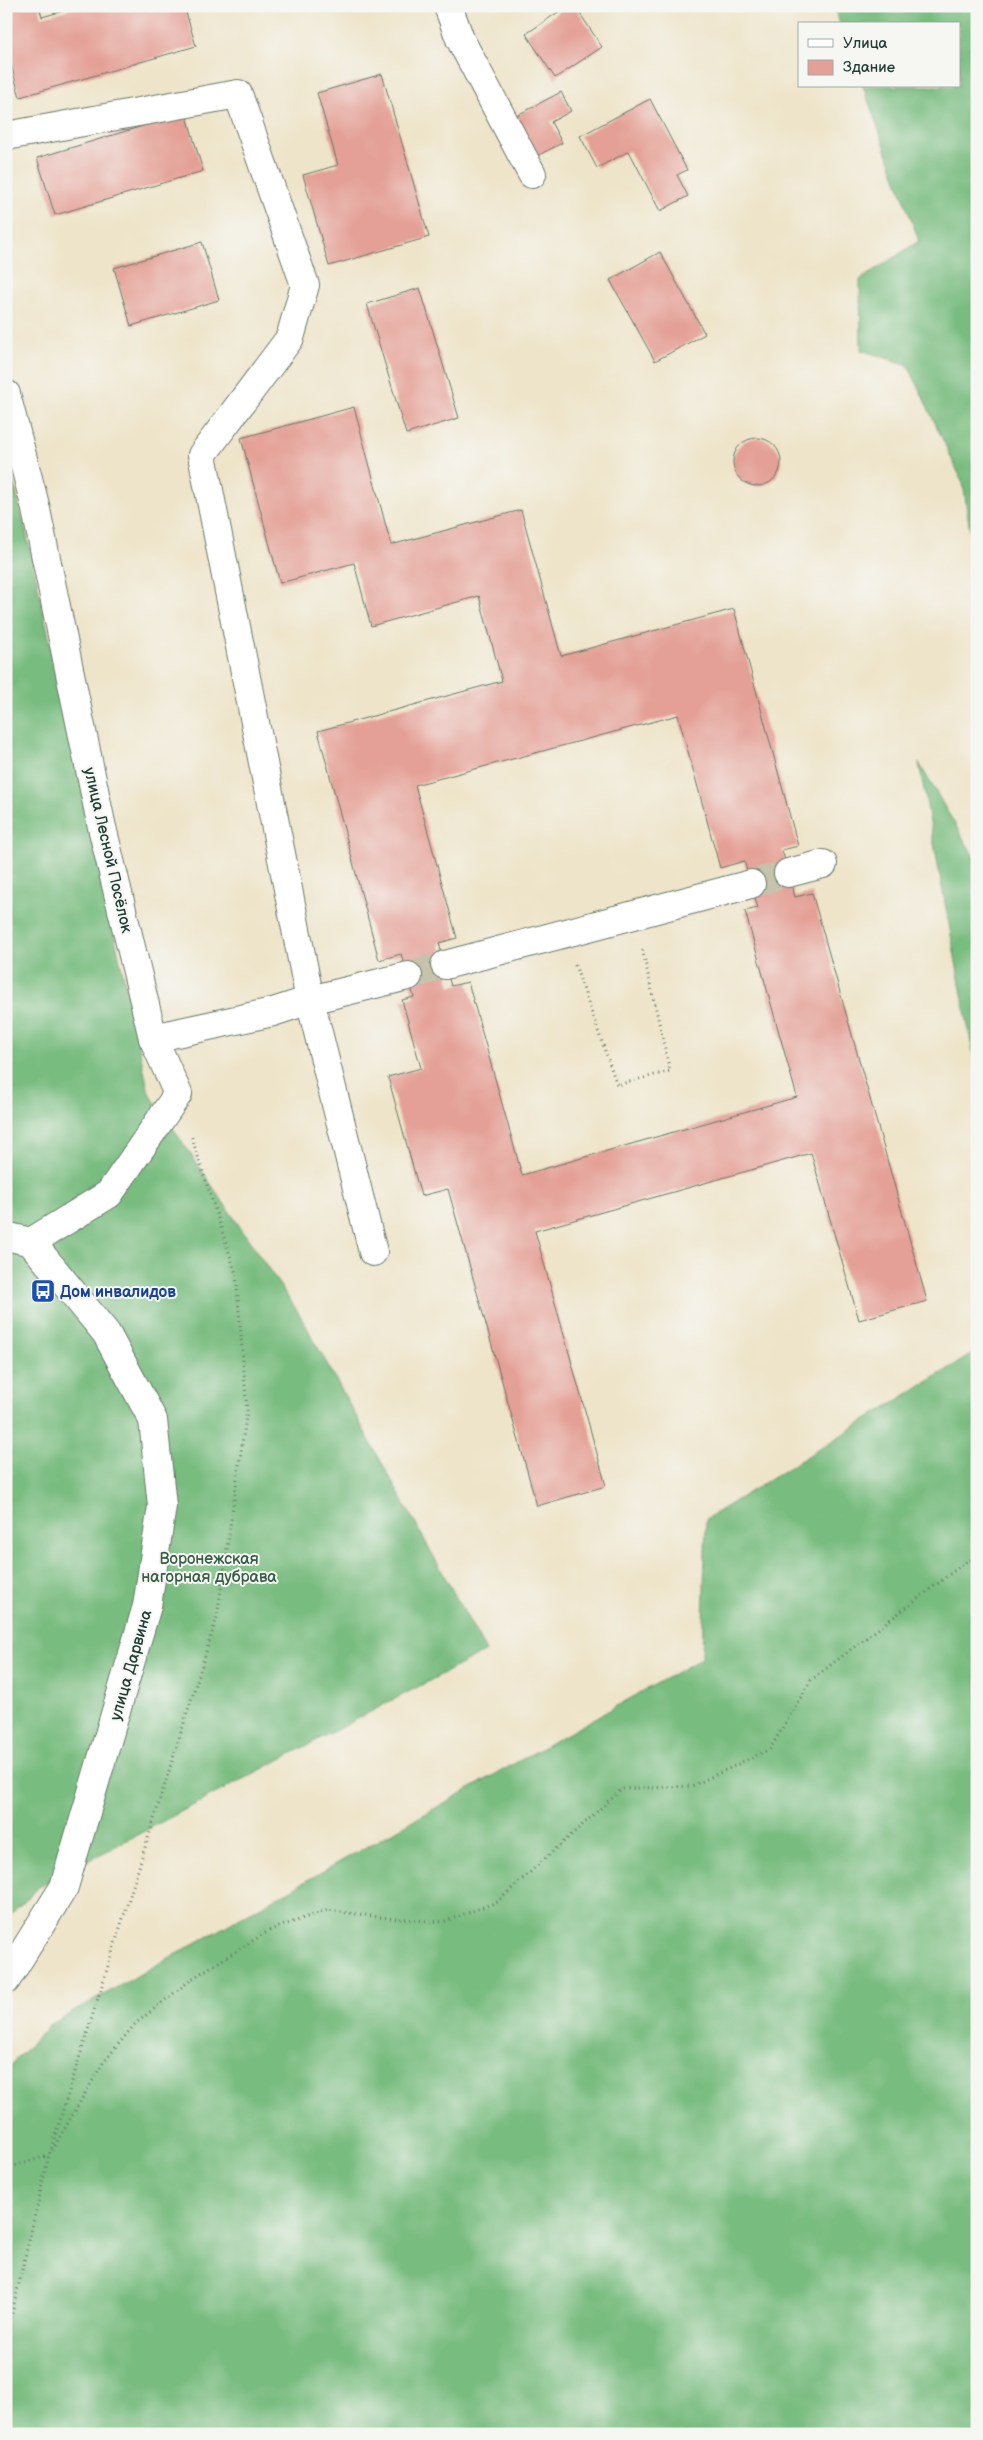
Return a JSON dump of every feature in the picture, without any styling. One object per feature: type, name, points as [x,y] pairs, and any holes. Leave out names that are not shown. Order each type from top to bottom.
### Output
[{"type":"street","points":[[448,6],[460,39],[532,174]]},
{"type":"street","points":[[6,136],[238,94],[305,285],[290,338],[202,455],[310,1000],[374,1252]]},
{"type":"street","name":"улица Лесной Посёлок","points":[[6,394],[35,505],[101,823],[154,1038],[178,1094]]},
{"type":"street","points":[[788,873],[823,864]]},
{"type":"street","points":[[445,965],[751,884]]},
{"type":"street","points":[[154,1038],[273,1012],[310,1000],[408,976]]},
{"type":"street","points":[[19,1239],[108,1194],[178,1094]]},
{"type":"street","name":"улица Дарвина","points":[[6,1980],[64,1887],[147,1606],[162,1506],[153,1420],[106,1333],[19,1239]]},
{"type":"path","points":[[565,933],[617,1085],[635,1081],[670,1071],[635,915]]},
{"type":"path","points":[[6,2338],[49,2155],[217,1617],[247,1410],[236,1274],[178,1094]]},
{"type":"path","points":[[6,2169],[49,2155],[103,2063],[134,2024],[201,1973],[270,1930],[327,1910],[387,1918],[443,1922],[496,1902],[622,1789],[692,1786],[770,1749],[811,1680],[967,1561],[977,1558]]},
{"type":"green space","points":[[834,6],[977,6],[977,578],[963,483],[908,365],[861,350],[860,280],[919,241],[864,88],[960,88],[960,22],[839,22]]},
{"type":"green space","name":"Воронежская нагорная дубрава","points":[[6,453],[26,532],[149,1093],[300,1315],[486,1651],[40,1886],[6,1920]]},
{"type":"green space","points":[[919,763],[977,862],[977,1075]]},
{"type":"green space","points":[[977,1351],[977,2434],[6,2434],[6,2069],[50,2025],[702,1658],[706,1519]]},
{"type":"building","points":[[6,6],[39,6],[42,17],[81,6],[184,6],[196,46],[20,97],[6,47]]},
{"type":"building","points":[[567,6],[575,6],[602,47],[555,78],[526,34]]},
{"type":"building","points":[[382,74],[429,237],[329,266],[303,175],[338,165],[317,93]]},
{"type":"building","points":[[561,92],[571,111],[551,122],[562,143],[529,160],[508,120]]},
{"type":"building","points":[[650,99],[687,170],[677,175],[688,196],[660,211],[629,151],[597,168],[580,136]]},
{"type":"building","points":[[186,113],[203,171],[55,215],[37,158]]},
{"type":"building","points":[[202,242],[219,300],[131,326],[114,268]]},
{"type":"building","points":[[660,252],[705,334],[655,361],[610,280]]},
{"type":"building","points":[[420,288],[459,418],[406,434],[367,304]]},
{"type":"building","points":[[354,407],[391,545],[521,510],[561,656],[734,609],[798,846],[782,850],[795,897],[812,893],[927,1301],[859,1320],[811,1153],[535,1231],[606,1486],[537,1506],[448,1189],[421,1196],[388,1077],[421,1068],[402,1000],[414,997],[401,954],[379,960],[318,731],[502,681],[479,596],[371,626],[354,563],[280,583],[241,438]],"holes":[[[678,715],[720,868],[744,861],[758,908],[745,911],[797,1097],[522,1175],[468,982],[451,986],[439,943],[457,938],[415,785]]]},
{"type":"building","points":[[757,438],[766,440],[774,445],[779,453],[781,462],[779,471],[774,479],[766,484],[757,486],[748,484],[740,479],[735,471],[733,462],[735,453],[740,445],[748,440]]},
{"type":"tunnel","points":[[751,884],[788,873]]},
{"type":"tunnel","points":[[408,976],[445,965]]},
{"type":"place","name":"Дом инвалидов","points":[[43,1291]]}]
